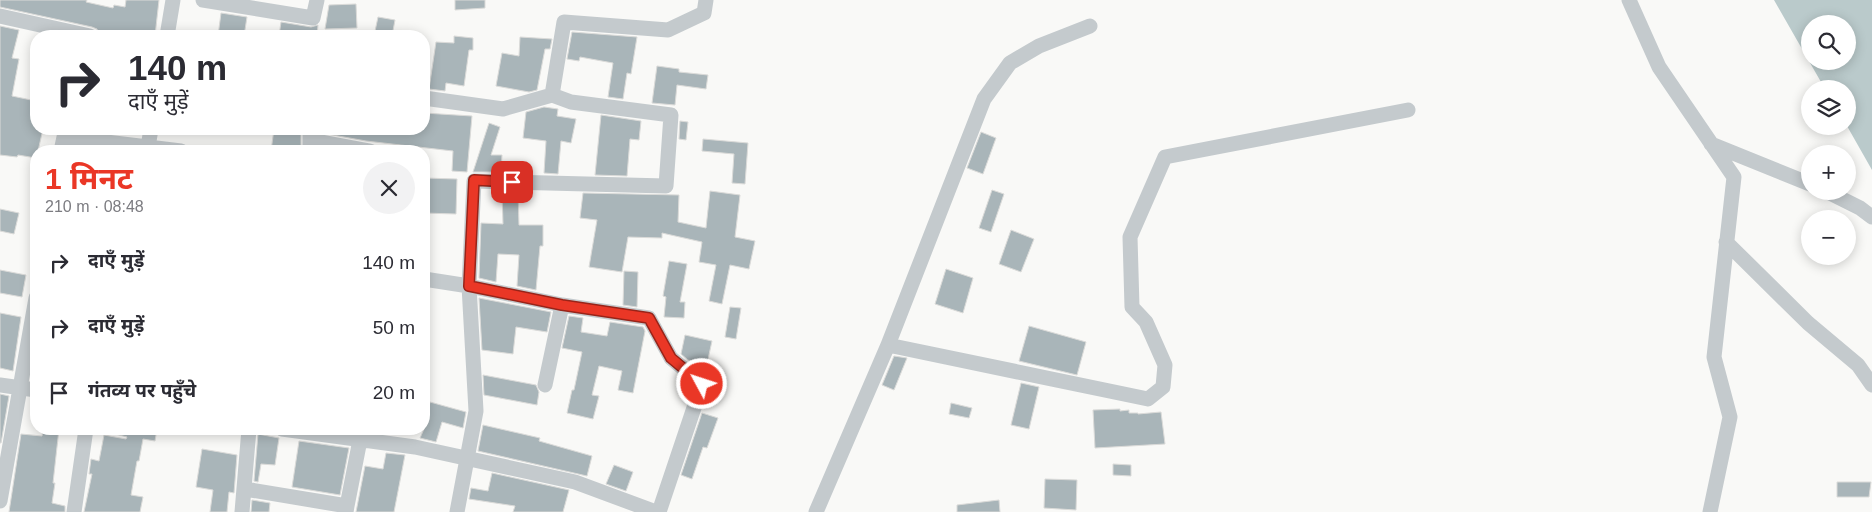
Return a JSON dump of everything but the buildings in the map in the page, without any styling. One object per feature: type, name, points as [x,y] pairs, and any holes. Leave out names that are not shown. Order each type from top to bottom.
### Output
[{"type":"street","points":[[168,30],[173,0]]},
{"type":"street","points":[[203,0],[313,18],[317,0]]},
{"type":"street","points":[[552,95],[564,22],[668,30],[704,13],[706,0]]},
{"type":"street","points":[[1629,0],[1659,67],[1734,177],[1714,357],[1730,417],[1714,511]]},
{"type":"street","points":[[0,16],[63,30]]},
{"type":"street","points":[[816,512],[888,345],[984,99],[1010,64],[1039,46],[1090,26]]},
{"type":"street","points":[[430,99],[503,108],[552,95],[571,102],[671,115],[666,186],[474,180],[469,286],[476,411],[457,512]]},
{"type":"street","points":[[888,345],[1148,399],[1163,387],[1165,365],[1146,322],[1132,307],[1130,237],[1165,157],[1408,110]]},
{"type":"street","points":[[62,145],[64,137],[131,145]]},
{"type":"street","points":[[310,140],[337,145]]},
{"type":"street","points":[[1711,144],[1801,180]]},
{"type":"street","points":[[1844,200],[1872,217]]},
{"type":"street","points":[[1726,242],[1808,323],[1858,365],[1872,385]]},
{"type":"street","points":[[325,435],[414,447],[466,460],[575,482],[658,512],[702,384],[671,358],[649,318],[562,305],[430,280]]},
{"type":"street","points":[[544,385],[562,305]]},
{"type":"street","points":[[0,500],[30,334]]},
{"type":"street","points":[[0,385],[30,389]]},
{"type":"street","points":[[74,512],[85,435]]},
{"type":"street","points":[[242,512],[250,435]]},
{"type":"street","points":[[245,489],[347,509],[360,440]]},
{"type":"shaded area","points":[[1774,0],[1872,0],[1872,170],[1852,135],[1856,135],[1856,80],[1820,80],[1814,70],[1856,70],[1856,15],[1801,15],[1801,47]]},
{"type":"route","points":[[512,182],[474,180],[469,286],[562,305],[649,318],[671,358],[702,384]]}]
